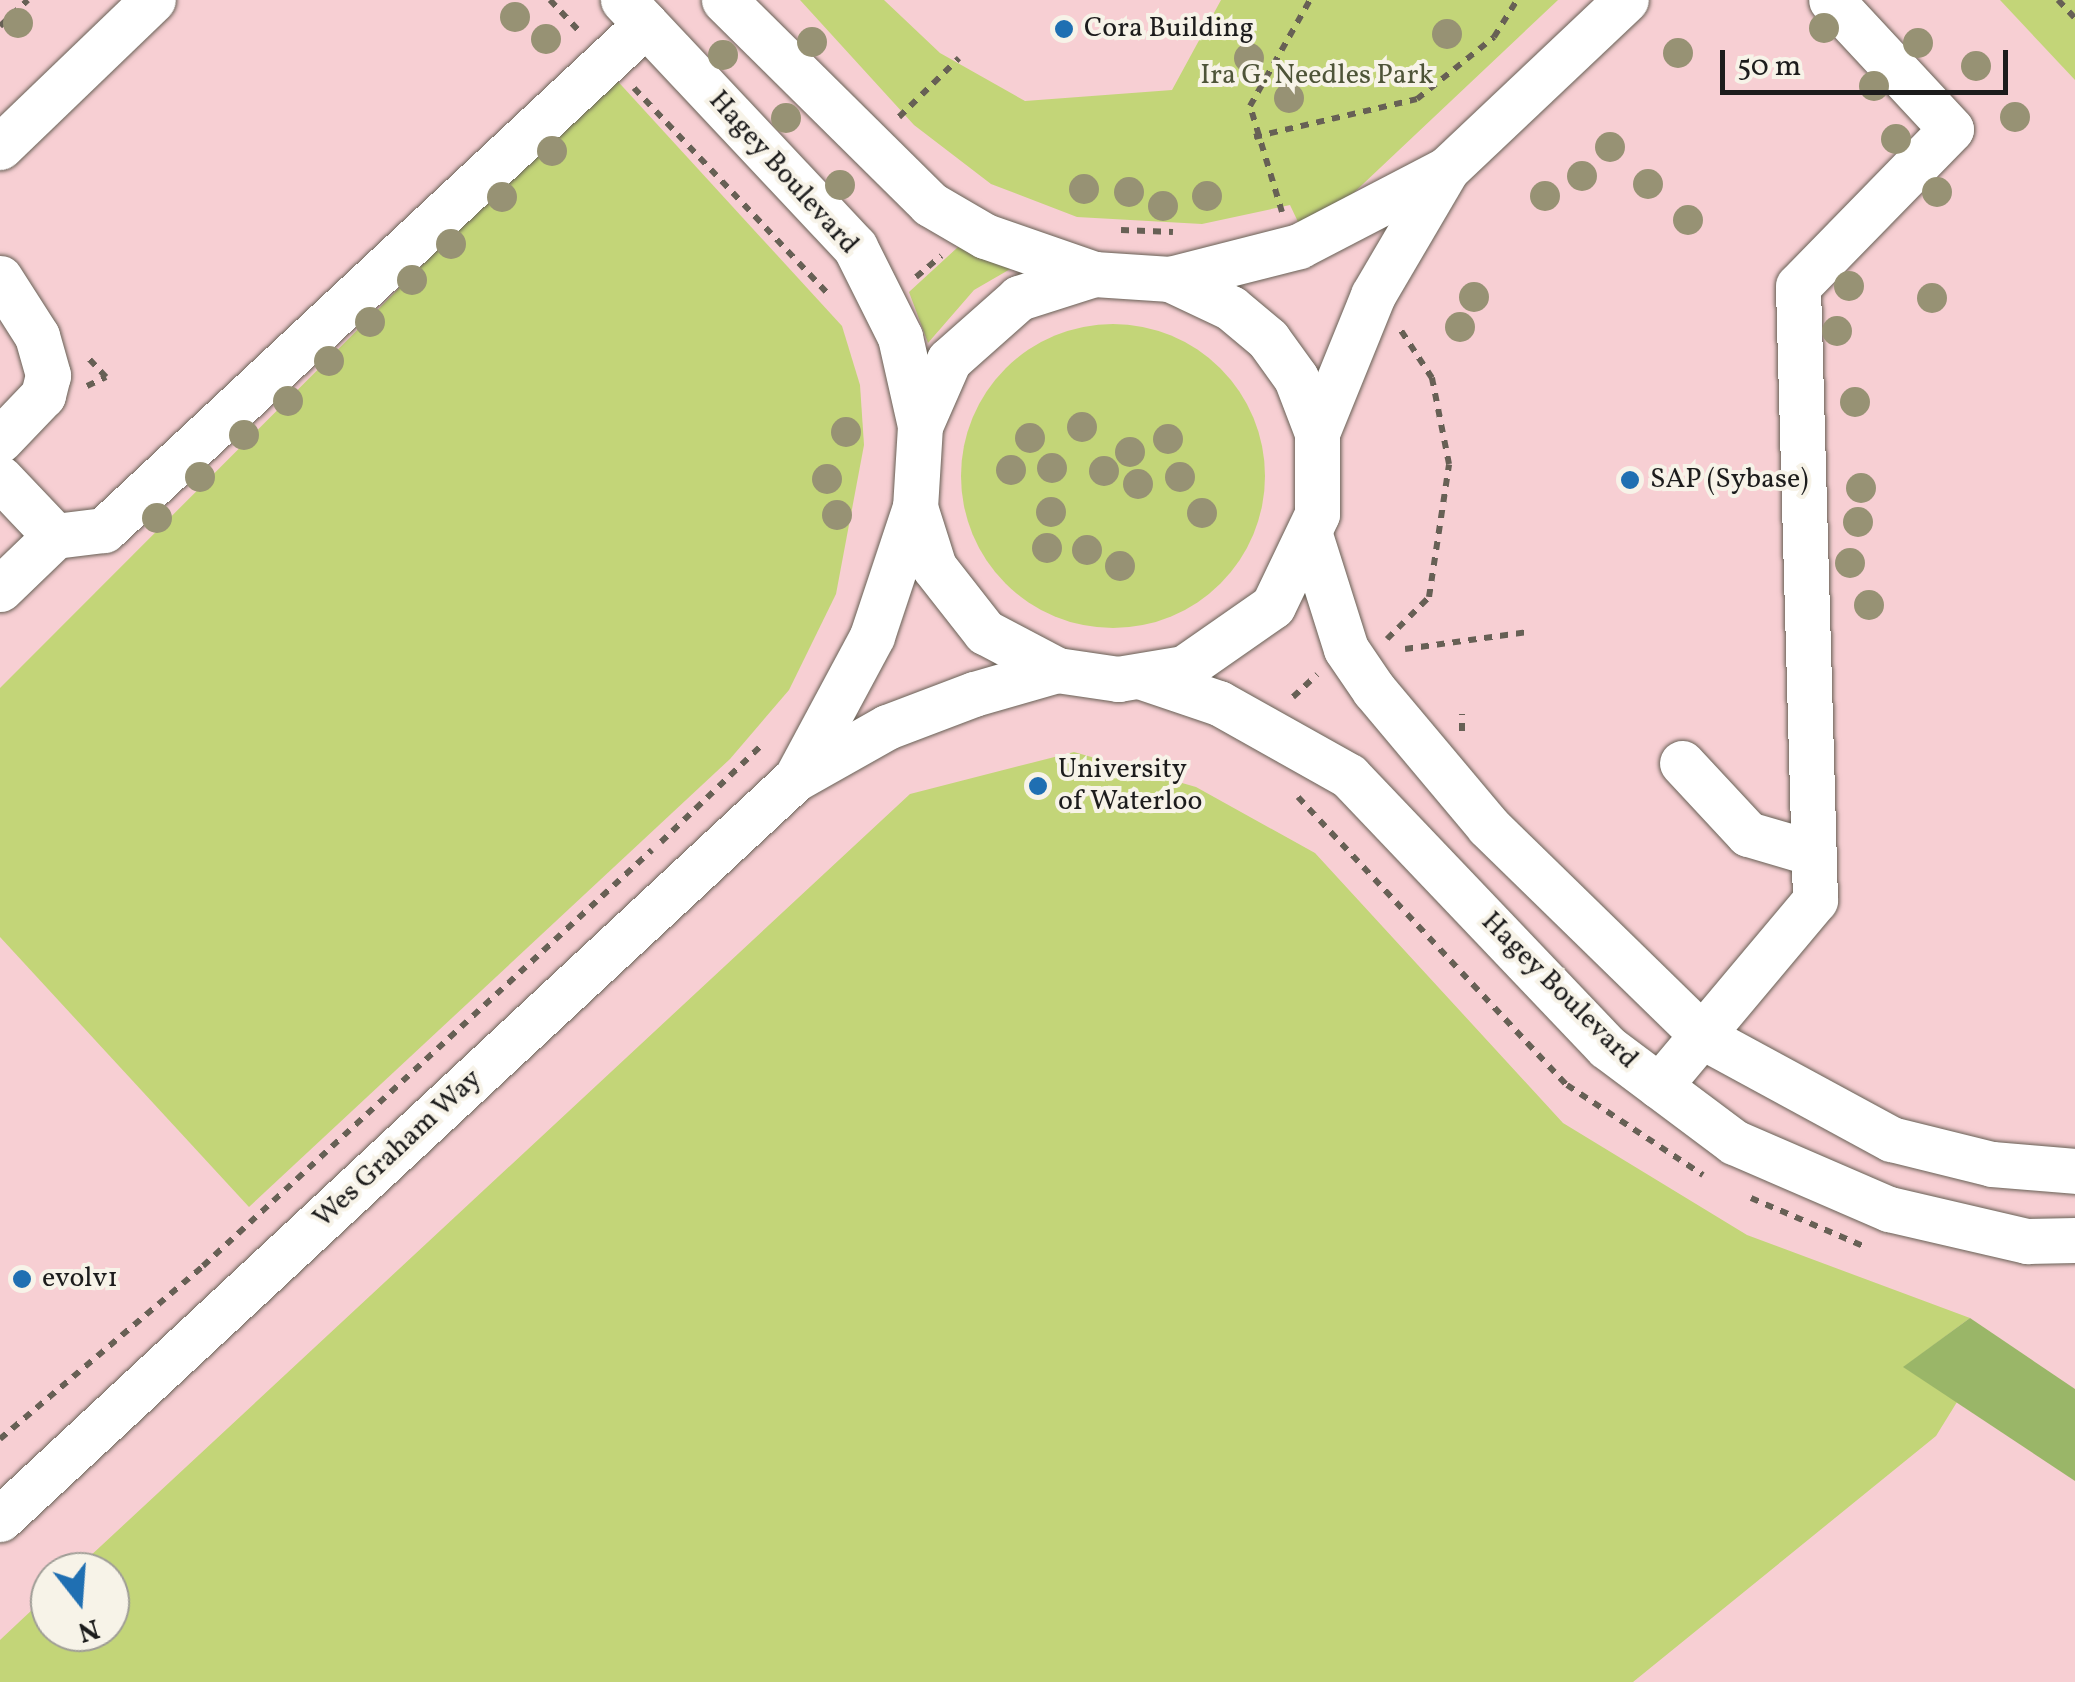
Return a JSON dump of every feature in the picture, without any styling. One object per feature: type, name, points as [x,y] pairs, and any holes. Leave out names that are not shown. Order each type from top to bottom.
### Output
[{"type":"street","points":[[0,147],[153,0]]},
{"type":"street","points":[[724,0],[930,204],[985,236],[1094,274],[1170,279],[1299,246],[1447,169],[1626,0]]},
{"type":"street","points":[[1659,1086],[1705,1038],[1815,900],[1798,286],[1951,129],[1831,0]]},
{"type":"street","points":[[0,589],[55,536],[104,530],[606,60],[634,12]]},
{"type":"street","name":"Hagey Boulevard","points":[[634,12],[855,248],[900,337],[920,426]]},
{"type":"street","points":[[1094,274],[1048,285],[992,315],[949,360],[920,426],[915,507],[956,602],[985,632],[1057,670],[1142,677],[1184,668],[1248,632],[1294,576],[1310,538],[1317,432],[1372,295],[1447,169]]},
{"type":"street","points":[[0,278],[37,336],[48,375],[43,394],[0,440]]},
{"type":"street","points":[[1170,279],[1231,308],[1268,339],[1317,432]]},
{"type":"street","points":[[0,478],[55,536]]},
{"type":"street","name":"Wes Graham Way","points":[[795,779],[872,636],[915,507]]},
{"type":"street","points":[[1310,538],[1346,649],[1374,690],[1488,826],[1705,1038],[1891,1139],[1992,1164],[2075,1171]]},
{"type":"street","name":"Wes Graham Way","points":[[0,1519],[795,779],[886,727],[1057,670]]},
{"type":"street","name":"Hagey Boulevard","points":[[1142,677],[1219,703],[1349,776],[1607,1047],[1734,1142],[1889,1209],[2028,1241],[2075,1240]]},
{"type":"street","points":[[1682,763],[1748,834],[1813,854]]},
{"type":"path","points":[[0,26],[28,0]]},
{"type":"path","points":[[550,0],[836,302]]},
{"type":"path","points":[[1270,220],[1284,216],[1254,137],[1252,94],[1310,0]]},
{"type":"path","points":[[1254,137],[1418,100],[1494,37],[1517,0]]},
{"type":"path","points":[[2058,0],[2075,18]]},
{"type":"path","points":[[898,117],[959,58]]},
{"type":"path","points":[[891,109],[910,128]]},
{"type":"path","points":[[1108,230],[1184,233]]},
{"type":"path","points":[[904,286],[957,242]]},
{"type":"path","points":[[1394,636],[1430,598],[1450,464],[1432,378],[1399,328]]},
{"type":"path","points":[[1405,649],[1528,632]]},
{"type":"path","points":[[1284,712],[1325,671]]},
{"type":"path","points":[[0,1439],[203,1266],[778,726]]},
{"type":"shaded area","name":"University of Waterloo","points":[[0,0],[2075,0],[2075,1682],[0,1682]]},
{"type":"green space","name":"Ira G. Needles Park","points":[[800,0],[884,0],[940,53],[1025,101],[1172,90],[1221,0],[1558,0],[1345,201],[1299,224],[1290,205],[1202,224],[1077,217],[991,184],[914,125]]},
{"type":"green space","points":[[2000,0],[2075,0],[2075,80]]},
{"type":"green space","points":[[612,75],[842,326],[860,385],[864,445],[836,594],[789,690],[730,759],[249,1207],[0,937],[0,688]]},
{"type":"green space","points":[[958,247],[1012,268],[974,290],[928,343],[909,292]]},
{"type":"green space","points":[[1113,324],[1143,327],[1171,336],[1220,369],[1253,418],[1262,446],[1262,506],[1253,534],[1220,583],[1171,616],[1143,625],[1113,628],[1083,625],[1055,616],[1006,583],[973,534],[964,506],[961,476],[964,446],[973,418],[1006,369],[1055,336],[1083,327]]},
{"type":"green space","points":[[1074,752],[1196,787],[1315,853],[1563,1123],[1747,1235],[1970,1318],[1904,1367],[1957,1402],[1936,1436],[1633,1682],[0,1682],[0,1640],[30,1612],[30,1652],[130,1652],[130,1552],[95,1552],[910,794]]},
{"type":"green space","points":[[1970,1318],[2075,1389],[2075,1481],[1903,1367]]},
{"type":"place","name":"Cora Building","points":[[1064,29]]},
{"type":"place","name":"SAP (Sybase)","points":[[1630,480]]},
{"type":"place","name":"University of Waterloo","points":[[1038,786]]},
{"type":"place","name":"evolv1","points":[[22,1279]]}]
